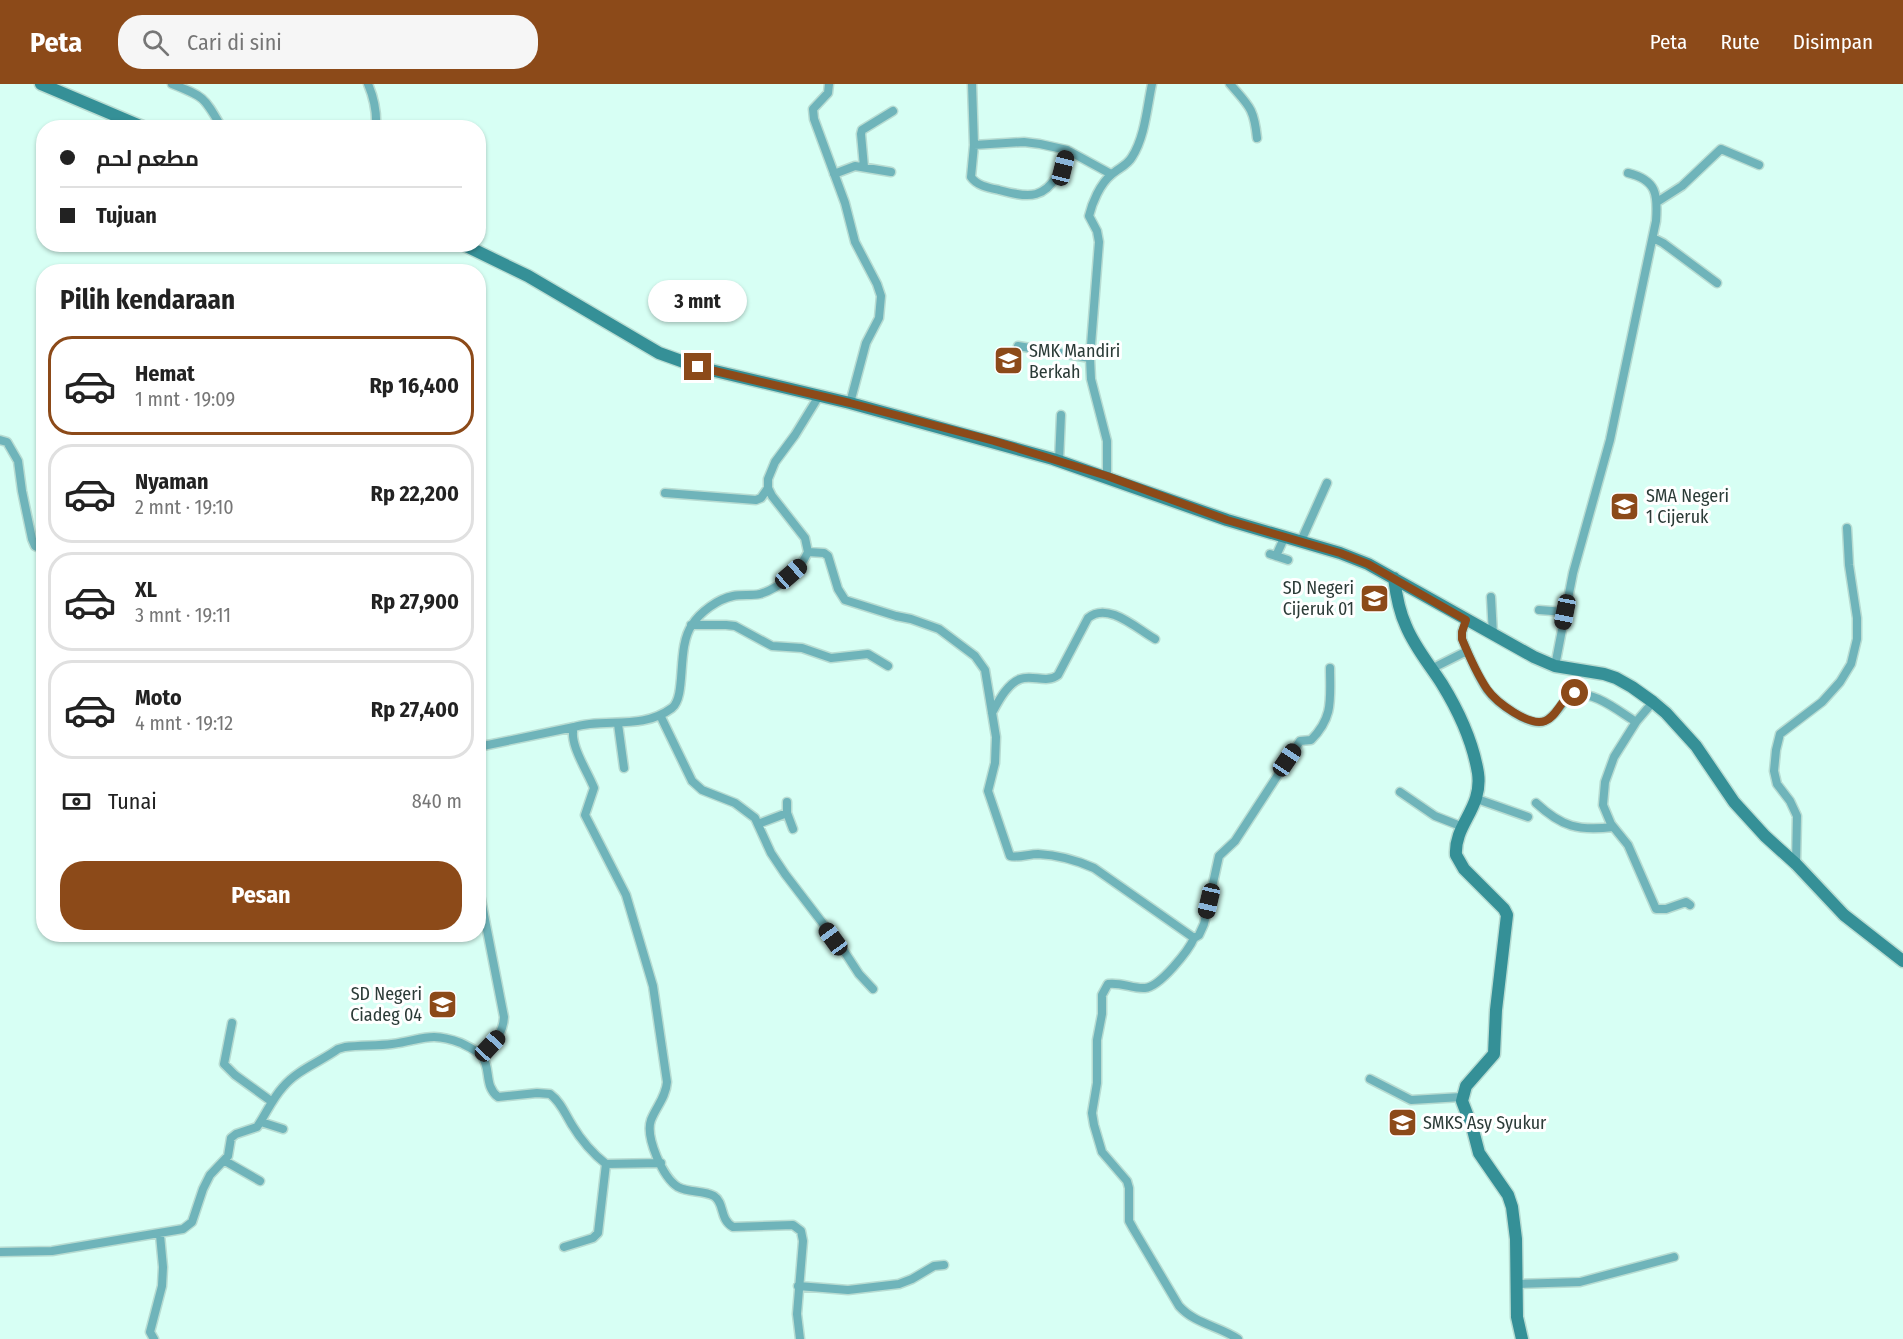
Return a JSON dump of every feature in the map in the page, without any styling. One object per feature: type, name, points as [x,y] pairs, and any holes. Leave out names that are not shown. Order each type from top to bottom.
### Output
[{"type":"main road","points":[[41,84],[126,120]]},
{"type":"main road","points":[[478,252],[528,276],[659,352],[698,367],[850,403],[1059,461],[1227,520],[1355,558],[1517,649],[1555,666],[1604,674],[1625,682],[1666,713],[1696,746],[1749,819],[1844,915],[1903,961]]},
{"type":"main road","points":[[1394,578],[1403,621],[1419,651],[1446,691],[1466,733],[1478,776],[1477,799],[1460,836],[1456,855],[1460,863],[1504,909],[1508,918],[1496,1010],[1494,1054],[1466,1086],[1462,1097],[1479,1153],[1508,1195],[1512,1207],[1516,1239],[1517,1317],[1522,1339]]},
{"type":"street","points":[[172,84],[203,98],[217,120]]},
{"type":"street","points":[[368,84],[374,97],[376,120]]},
{"type":"street","points":[[829,84],[829,92],[813,109],[814,119],[840,171],[855,242],[877,284],[881,302],[879,318],[867,343],[850,403]]},
{"type":"street","points":[[972,84],[974,145],[971,177],[973,180],[989,188],[1016,194],[1035,195],[1042,192],[1063,168],[1067,150]]},
{"type":"street","points":[[1107,476],[1107,441],[1091,379],[1090,358],[1099,242],[1089,216],[1094,202],[1111,174],[1128,163],[1135,153],[1152,84]]},
{"type":"street","points":[[1230,84],[1250,106],[1255,117],[1257,138]]},
{"type":"street","points":[[864,167],[862,130],[893,111]]},
{"type":"street","points":[[974,145],[1024,142],[1067,150],[1111,174]]},
{"type":"street","points":[[1658,202],[1682,186],[1721,149],[1759,165]]},
{"type":"street","points":[[840,171],[855,166],[891,172]]},
{"type":"street","points":[[1555,666],[1576,561],[1610,440],[1653,238],[1658,202],[1650,184],[1645,179],[1628,173]]},
{"type":"street","points":[[1653,238],[1717,283]]},
{"type":"street","points":[[1018,346],[1090,358]]},
{"type":"street","points":[[486,745],[593,723],[618,724],[660,715],[677,703],[680,694],[682,658],[691,625],[703,612],[726,598],[761,593],[780,583],[800,566],[808,552],[806,538],[768,488],[768,479],[771,469],[819,396]]},
{"type":"street","points":[[1059,461],[1061,416]]},
{"type":"street","points":[[0,440],[7,442],[18,461],[32,539],[36,546]]},
{"type":"street","points":[[1301,541],[1327,483]]},
{"type":"street","points":[[665,493],[756,500],[761,498],[768,488]]},
{"type":"street","points":[[1796,864],[1797,816],[1791,801],[1777,784],[1775,777],[1777,740],[1785,729],[1822,702],[1840,682],[1851,664],[1857,639],[1857,618],[1849,565],[1847,528]]},
{"type":"street","points":[[1285,536],[1273,554],[1288,560]]},
{"type":"street","points":[[808,552],[824,553],[828,556],[838,589],[845,600],[896,616],[911,618],[939,629],[975,656],[985,670],[996,737],[996,751],[988,791],[1010,856],[1051,855],[1065,857],[1094,868],[1194,938]]},
{"type":"street","points":[[1491,597],[1493,634]]},
{"type":"street","points":[[1539,610],[1565,612]]},
{"type":"street","points":[[991,713],[1008,689],[1019,679],[1052,678],[1058,675],[1088,618],[1094,613],[1109,612],[1155,639]]},
{"type":"street","points":[[1466,620],[1461,635],[1486,688],[1492,696],[1523,718],[1544,722],[1553,715],[1569,695],[1581,694],[1612,707],[1636,722]]},
{"type":"street","points":[[691,625],[735,626],[772,646],[802,648],[831,658],[868,654],[888,666]]},
{"type":"street","points":[[1431,669],[1467,651]]},
{"type":"street","points":[[1238,1339],[1226,1331],[1196,1320],[1185,1313],[1129,1221],[1127,1181],[1102,1152],[1092,1113],[1096,1092],[1097,1040],[1101,1021],[1102,995],[1108,984],[1114,983],[1140,988],[1150,987],[1167,972],[1199,934],[1204,924],[1219,856],[1235,841],[1300,741],[1311,741],[1327,718],[1330,711],[1330,668]]},
{"type":"street","points":[[1653,702],[1636,722],[1614,757],[1605,782],[1603,806],[1613,827],[1628,845],[1656,909],[1666,909],[1686,902],[1690,905]]},
{"type":"street","points":[[660,715],[696,786],[735,803],[752,815],[771,853],[790,881],[859,974],[873,989]]},
{"type":"street","points":[[618,724],[624,768]]},
{"type":"street","points":[[574,727],[572,738],[594,788],[585,815],[626,895],[656,998],[667,1082],[662,1100],[651,1119],[650,1132],[654,1148],[672,1183],[681,1188],[714,1196],[721,1206],[723,1218],[733,1227],[793,1225],[801,1231],[803,1241],[797,1314],[800,1339]]},
{"type":"street","points":[[1400,792],[1460,836]]},
{"type":"street","points":[[1477,799],[1528,817]]},
{"type":"street","points":[[787,802],[787,813],[794,829]]},
{"type":"street","points":[[1536,803],[1551,817],[1568,826],[1592,829],[1613,827]]},
{"type":"street","points":[[758,824],[787,813]]},
{"type":"street","points":[[481,1055],[499,1037],[504,1017],[486,925]]},
{"type":"street","points":[[232,1023],[224,1064],[235,1075],[271,1101]]},
{"type":"street","points":[[0,1252],[52,1251],[183,1230],[192,1222],[210,1175],[225,1161],[230,1149],[231,1138],[257,1127],[271,1101],[284,1084],[338,1049],[345,1047],[389,1044],[438,1036],[465,1045],[481,1055],[491,1091],[498,1097],[550,1094],[560,1104],[581,1138],[606,1164],[661,1163]]},
{"type":"street","points":[[1370,1079],[1411,1100],[1462,1097]]},
{"type":"street","points":[[261,1122],[284,1129]]},
{"type":"street","points":[[225,1161],[261,1181]]},
{"type":"street","points":[[564,1247],[594,1238],[598,1233],[606,1164]]},
{"type":"street","points":[[154,1339],[150,1332],[163,1276],[160,1235]]},
{"type":"street","points":[[1516,1284],[1580,1282],[1674,1257]]},
{"type":"street","points":[[798,1286],[849,1290],[899,1284],[934,1266],[944,1265]]},
{"type":"place","name":"SMK Mandiri Berkah","points":[[1008,361]]},
{"type":"place","name":"SMA Negeri 1 Cijeruk","points":[[1625,506]]},
{"type":"place","name":"SD Negeri Cijeruk 01","points":[[1375,598]]},
{"type":"place","name":"SD Negeri Ciadeg 04","points":[[443,1004]]},
{"type":"place","name":"SMKS Asy Syukur","points":[[1402,1123]]},
{"type":"route","points":[[698,367],[850,403],[994,441],[1107,476],[1227,520],[1355,558],[1466,620],[1462,639],[1486,688],[1492,696],[1523,718],[1544,722],[1553,715],[1569,695],[1575,693]]}]
